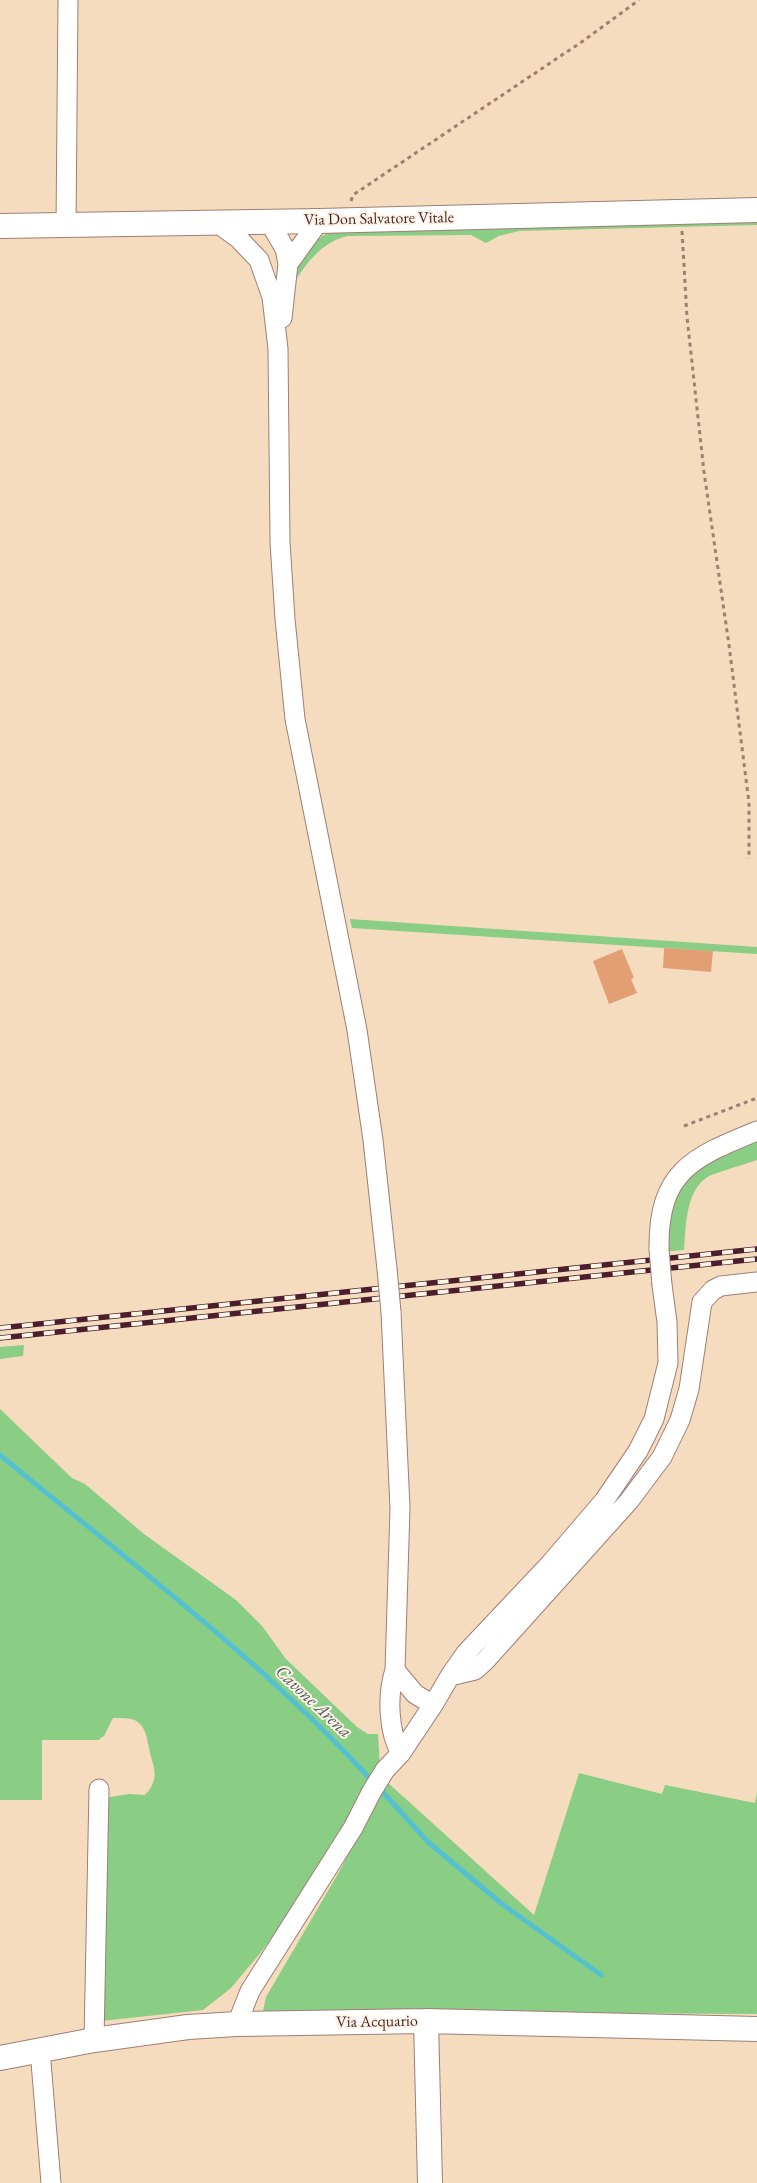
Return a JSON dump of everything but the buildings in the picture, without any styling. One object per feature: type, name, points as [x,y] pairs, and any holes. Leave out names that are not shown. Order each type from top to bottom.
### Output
[{"type":"street","points":[[66,226],[68,0]]},
{"type":"street","name":"Via Don Salvatore Vitale","points":[[0,226],[331,221],[757,210]]},
{"type":"street","points":[[288,264],[331,221]]},
{"type":"street","points":[[253,253],[269,222]]},
{"type":"street","points":[[269,222],[285,249],[288,264],[278,349]]},
{"type":"street","points":[[217,223],[238,238],[253,253],[265,272],[272,297],[278,349],[280,542],[290,679],[297,729],[357,1030],[373,1140],[392,1312],[400,1508],[395,1670],[391,1691],[392,1729],[396,1744],[401,1752]]},
{"type":"street","points":[[238,2024],[250,1991],[354,1828],[372,1791],[385,1770],[401,1752],[433,1706],[466,1653],[550,1564],[604,1501],[638,1451],[654,1419],[668,1363],[667,1322],[659,1249],[662,1213],[668,1194],[686,1167],[706,1152],[757,1130]]},
{"type":"street","points":[[450,1676],[475,1670],[485,1661],[629,1501],[653,1471],[676,1428],[686,1397],[702,1302],[712,1290],[721,1286],[757,1282]]},
{"type":"street","points":[[395,1670],[415,1694],[433,1706]]},
{"type":"street","points":[[94,2040],[99,1789]]},
{"type":"street","points":[[426,2021],[430,2183]]},
{"type":"street","name":"Via Acquario","points":[[0,2058],[94,2040],[188,2027],[238,2024],[426,2021],[757,2030]]},
{"type":"street","points":[[40,2050],[51,2183]]},
{"type":"path","points":[[331,221],[353,195],[583,42],[638,0]]},
{"type":"path","points":[[680,213],[688,317],[704,472],[749,803],[749,859]]},
{"type":"path","points":[[684,1126],[757,1098]]},
{"type":"green space","points":[[757,219],[757,225],[519,231],[499,236],[486,243],[471,235],[348,236],[339,238],[325,246],[307,264],[297,278],[297,271],[302,257],[312,245],[330,231]]},
{"type":"green space","points":[[350,919],[757,947],[757,954],[352,928]]},
{"type":"green space","points":[[757,1136],[757,1160],[722,1171],[706,1178],[699,1184],[690,1202],[684,1250],[661,1252],[671,1198],[689,1173]]},
{"type":"green space","points":[[24,1345],[23,1356],[0,1359],[0,1347]]},
{"type":"green space","points":[[0,1409],[72,1478],[85,1484],[144,1534],[236,1600],[262,1626],[286,1659],[357,1727],[368,1734],[378,1734],[380,1767],[298,1901],[262,1951],[231,1988],[203,2010],[102,2021],[106,1803],[110,1797],[129,1794],[145,1795],[153,1783],[155,1777],[154,1766],[146,1734],[141,1725],[130,1719],[113,1718],[104,1736],[98,1740],[42,1740],[42,1800],[0,1800]]},
{"type":"green space","points":[[579,1773],[662,1794],[665,1785],[755,1803],[757,1792],[757,2014],[263,2011],[266,1997],[339,1872],[386,1781],[534,1915]]},
{"type":"waterway","name":"Cavone Arena","points":[[0,1455],[145,1572],[240,1653],[286,1694],[373,1782]]},
{"type":"waterway","name":"Cavone Arena","points":[[379,1788],[428,1842],[502,1904],[601,1975]]},
{"type":"railway","points":[[0,1328],[757,1249]]},
{"type":"railway","points":[[0,1338],[757,1259]]}]
